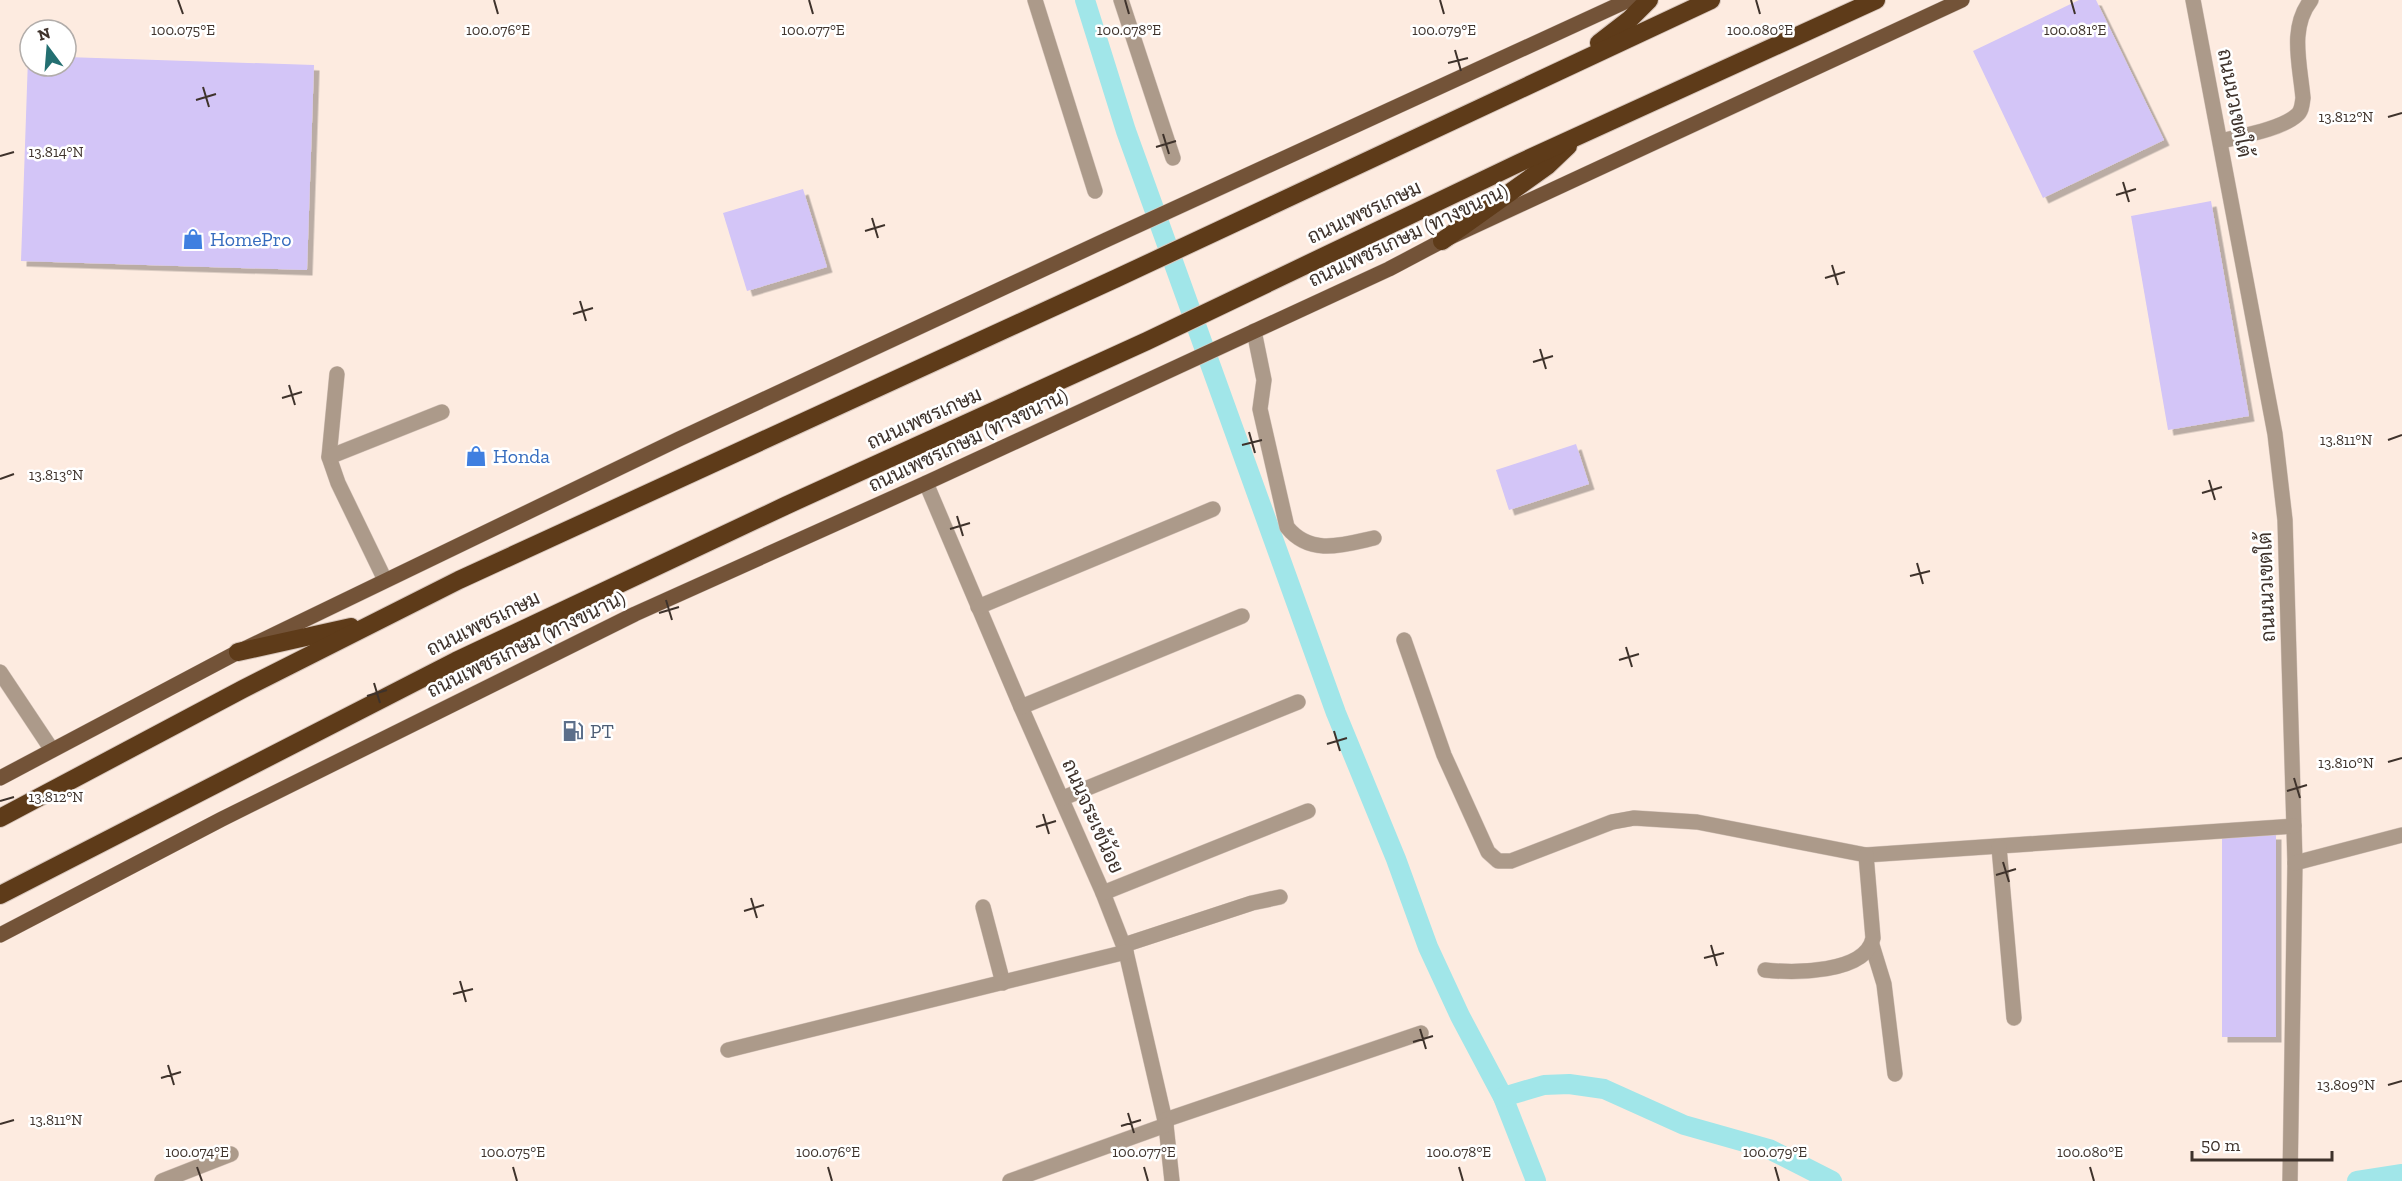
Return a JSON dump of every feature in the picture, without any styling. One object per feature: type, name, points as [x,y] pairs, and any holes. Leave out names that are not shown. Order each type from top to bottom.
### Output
[{"type":"highway","points":[[1574,63],[1630,19],[1649,0]]},
{"type":"highway","points":[[0,818],[243,689],[470,575],[1118,278],[1711,0]]},
{"type":"highway","name":"ถนนเพชรเกษม","points":[[0,895],[456,661],[785,506],[1147,342],[1581,135],[1876,0]]},
{"type":"highway","points":[[1442,241],[1546,166],[1581,135]]},
{"type":"highway","points":[[238,652],[378,621]]},
{"type":"main road","points":[[0,778],[238,652],[766,398],[1180,207],[1607,5],[1629,0]]},
{"type":"main road","name":"ถนนเพชรเกษม (ทางขนาน)","points":[[0,935],[222,819],[578,642],[1389,269],[1442,241],[1962,0]]},
{"type":"street","points":[[1035,0],[1095,191]]},
{"type":"street","points":[[1121,0],[1173,158]]},
{"type":"street","name":"ถนนนวเขตใต้","points":[[2193,0],[2275,434],[2285,520],[2295,863],[2290,1178]]},
{"type":"street","points":[[2221,141],[2284,123],[2297,116],[2302,109],[2303,98],[2296,31],[2311,0]]},
{"type":"street","points":[[1249,333],[1264,380],[1260,409],[1287,527],[1294,536],[1309,544],[1325,548],[1374,538]]},
{"type":"street","points":[[337,374],[329,457],[338,483],[385,580]]},
{"type":"street","points":[[329,457],[442,412]]},
{"type":"street","name":"ถนนจระเข้น้อย","points":[[926,483],[1021,707],[1104,893],[1125,949],[1165,1123],[1172,1181]]},
{"type":"street","points":[[978,607],[1213,509]]},
{"type":"street","points":[[1021,707],[1242,616]]},
{"type":"street","points":[[1404,640],[1444,755],[1488,852],[1498,861],[1511,861],[1612,822],[1634,818],[1697,822],[1866,855],[2294,826]]},
{"type":"street","points":[[0,672],[52,750]]},
{"type":"street","points":[[1063,798],[1298,702]]},
{"type":"street","points":[[1104,893],[1308,811]]},
{"type":"street","points":[[2295,863],[2402,835]]},
{"type":"street","points":[[1999,847],[2014,1018]]},
{"type":"street","points":[[1866,855],[1872,945],[1884,984],[1895,1074]]},
{"type":"street","points":[[728,1050],[1003,983],[1125,949],[1252,903],[1281,897]]},
{"type":"street","points":[[983,907],[1003,983]]},
{"type":"street","points":[[1765,970],[1798,972],[1830,968],[1855,958],[1872,945]]},
{"type":"street","points":[[1010,1181],[1165,1123],[1421,1033]]},
{"type":"street","points":[[162,1181],[231,1154]]},
{"type":"building","points":[[2079,0],[2096,0],[2164,140],[2043,198],[1973,51]]},
{"type":"building","points":[[78,57],[314,65],[307,270],[21,261],[27,78],[78,78]]},
{"type":"building","points":[[803,189],[827,267],[747,291],[723,213]]},
{"type":"building","points":[[2211,201],[2249,416],[2168,430],[2131,216]]},
{"type":"building","points":[[1576,444],[1589,484],[1509,510],[1496,470]]},
{"type":"building","points":[[2222,834],[2276,834],[2276,1037],[2222,1037]]},
{"type":"waterway","points":[[1085,0],[1126,131],[1336,713],[1396,859],[1428,947],[1460,1016],[1503,1097],[1536,1181]]},
{"type":"waterway","points":[[1503,1097],[1544,1085],[1569,1084],[1604,1089],[1684,1125],[1769,1149],[1832,1181]]},
{"type":"waterway","points":[[2357,1181],[2402,1174]]},
{"type":"place","name":"HomePro","points":[[193,239]]},
{"type":"place","name":"Honda","points":[[476,456]]},
{"type":"place","name":"PT","points":[[573,731]]}]
